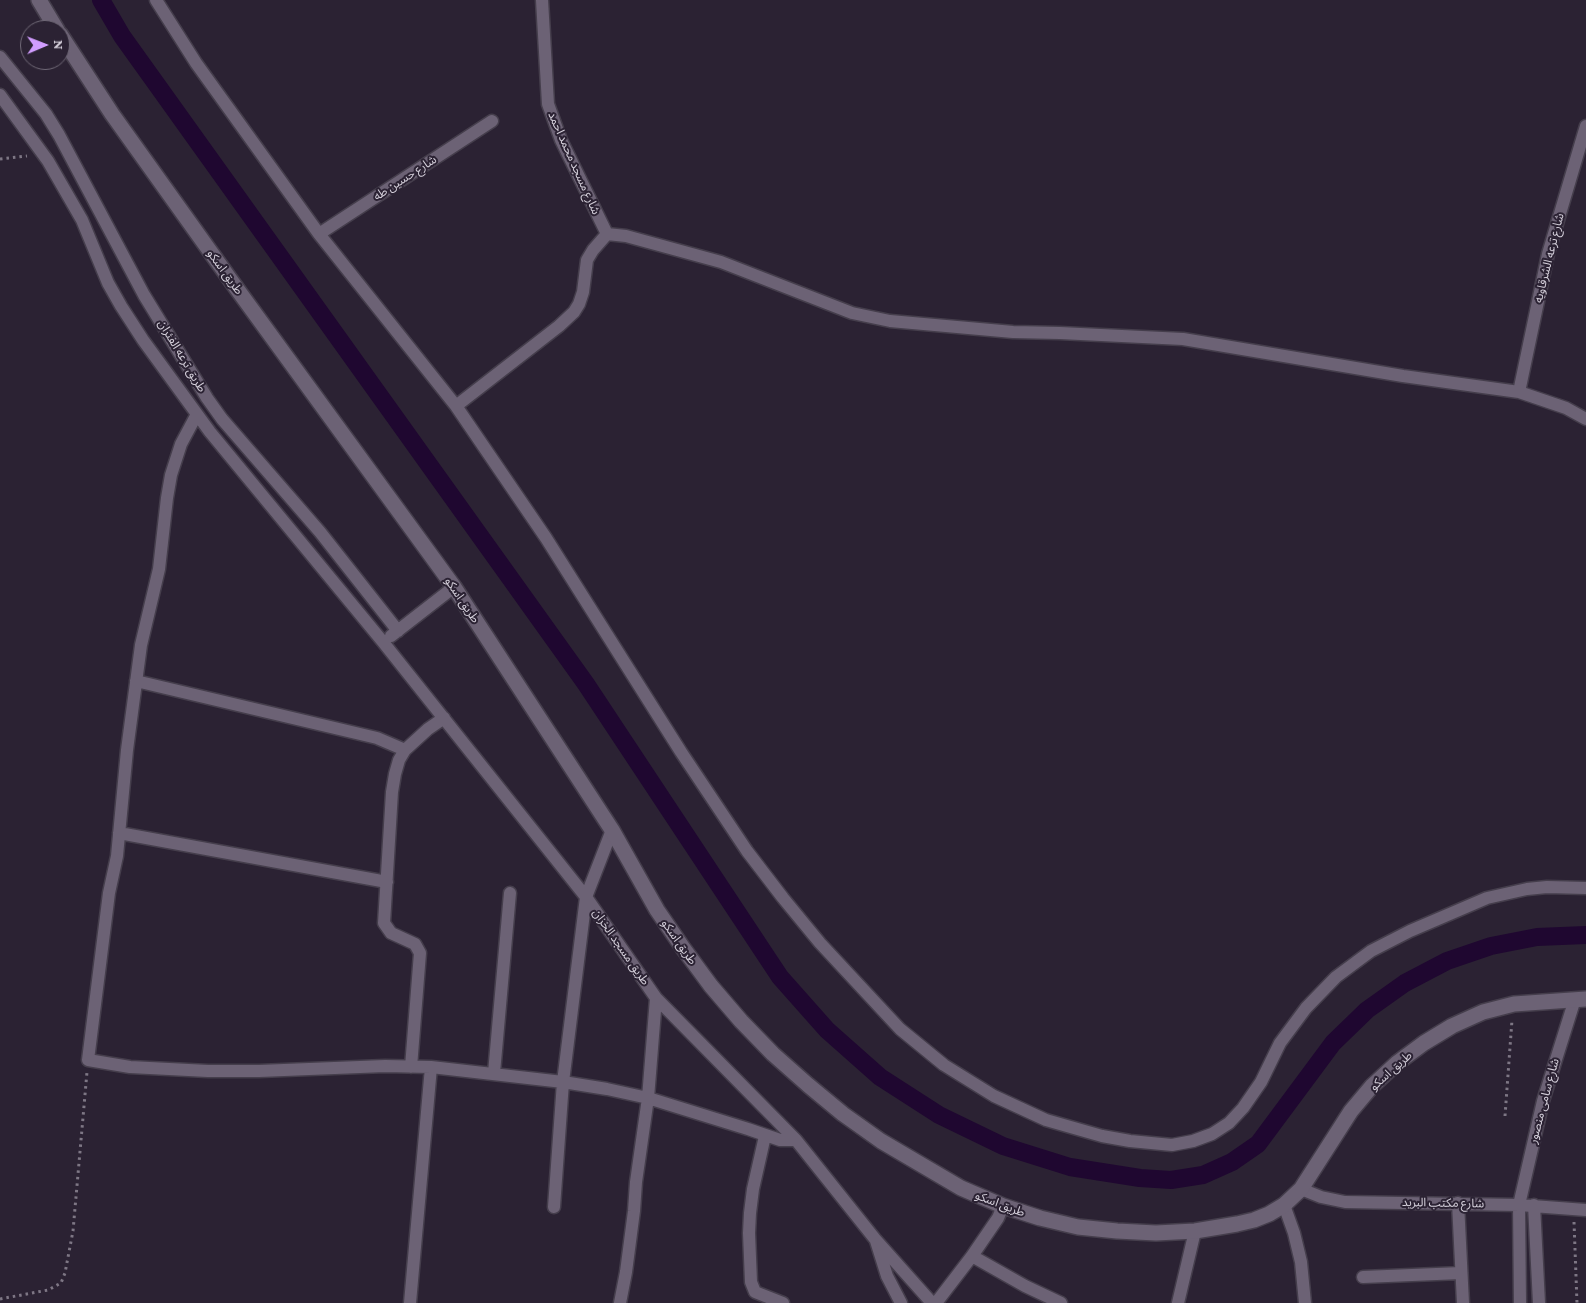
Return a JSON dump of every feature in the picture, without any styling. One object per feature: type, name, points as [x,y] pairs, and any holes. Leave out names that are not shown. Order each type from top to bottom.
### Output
[{"type":"street","points":[[39,0],[51,20]]},
{"type":"street","points":[[156,0],[196,63],[319,234],[456,406],[546,538],[709,794],[747,850],[820,943],[900,1029],[944,1065],[994,1096],[1046,1120],[1102,1136],[1152,1143],[1179,1144],[1193,1141],[1212,1134],[1229,1122],[1243,1108],[1261,1082],[1280,1043],[1306,1008],[1336,977],[1371,951],[1418,928],[1500,894],[1527,888],[1586,888]]},
{"type":"street","name":"شارع مسجد محمد احمد","points":[[542,0],[548,104],[561,140],[606,234]]},
{"type":"street","name":"طريق اسكو","points":[[70,49],[112,114],[169,194],[454,587],[612,830],[657,910],[711,986],[773,1054],[822,1097],[881,1142],[961,1188],[1003,1206],[1059,1222],[1117,1232],[1156,1233],[1195,1231],[1254,1220],[1270,1214],[1284,1205],[1301,1189],[1350,1111],[1372,1086],[1397,1063],[1424,1043],[1452,1026],[1483,1012],[1514,1004],[1580,999]]},
{"type":"street","name":"طريق ترعه الفئران","points":[[0,57],[46,114],[59,135],[144,295],[212,405],[320,532],[398,631]]},
{"type":"street","name":"طريق ترعه الفئران","points":[[0,95],[41,150],[82,220],[108,283],[143,340],[250,482],[297,536],[383,642]]},
{"type":"street","name":"شارع حسين طه","points":[[319,234],[492,122]]},
{"type":"street","name":"شارع ترعه الشرقاويه","points":[[1519,392],[1548,254],[1586,126]]},
{"type":"street","points":[[456,406],[559,326],[574,312],[583,292],[587,260],[592,250],[606,234],[626,236],[721,262],[852,313],[890,321],[1004,332],[1183,339],[1403,376],[1519,392],[1566,408],[1586,419]]},
{"type":"street","points":[[197,414],[181,444],[171,475],[159,569],[141,645],[117,856],[109,894],[88,1060],[130,1067],[208,1071],[260,1071],[367,1066],[431,1067],[494,1073],[607,1089],[648,1098],[765,1136],[780,1140],[796,1140]]},
{"type":"street","points":[[383,642],[454,587]]},
{"type":"street","name":"طريق مسجد الخزان","points":[[383,642],[586,897],[656,998],[796,1140],[875,1238],[934,1303]]},
{"type":"street","points":[[136,681],[377,738],[405,750]]},
{"type":"street","points":[[411,1067],[420,953],[416,944],[390,933],[384,916],[392,792],[395,774],[405,750],[444,718]]},
{"type":"street","points":[[554,1207],[563,1082],[586,897],[612,830]]},
{"type":"street","points":[[119,834],[387,882]]},
{"type":"street","points":[[494,1073],[510,893]]},
{"type":"street","points":[[620,1303],[626,1272],[648,1098],[656,998]]},
{"type":"street","name":"شارع سامى منصور","points":[[1520,1303],[1519,1205],[1543,1101],[1580,999]]},
{"type":"street","points":[[410,1303],[431,1067]]},
{"type":"street","points":[[765,1136],[753,1188],[750,1213],[748,1234],[751,1282],[752,1288],[759,1294],[783,1303]]},
{"type":"street","name":"شارع مكتب البريد","points":[[1301,1189],[1321,1197],[1345,1202],[1534,1205],[1586,1210]]},
{"type":"street","points":[[1458,1203],[1463,1303]]},
{"type":"street","points":[[1284,1205],[1294,1233],[1301,1262],[1305,1303]]},
{"type":"street","points":[[1534,1205],[1539,1303]]},
{"type":"street","points":[[934,1303],[972,1256],[998,1218],[1003,1206]]},
{"type":"street","points":[[1178,1303],[1195,1231]]},
{"type":"street","name":"طريق مسجد الخزان","points":[[875,1238],[886,1276],[901,1303]]},
{"type":"street","points":[[972,1256],[1025,1286],[1061,1303]]},
{"type":"street","points":[[1363,1277],[1461,1273]]},
{"type":"path","points":[[0,159],[27,156],[41,150]]},
{"type":"path","points":[[1505,1116],[1514,1004]]},
{"type":"path","points":[[0,1299],[48,1290],[60,1283],[66,1273],[73,1231],[88,1060]]},
{"type":"path","points":[[1573,1209],[1577,1303]]},
{"type":"waterway","points":[[101,0],[122,36],[586,684],[780,977],[827,1030],[880,1077],[939,1115],[1003,1146],[1070,1167],[1140,1178],[1171,1180],[1203,1175],[1232,1162],[1258,1144],[1333,1043],[1367,1010],[1405,983],[1447,961],[1491,946],[1537,937],[1586,935]]}]
